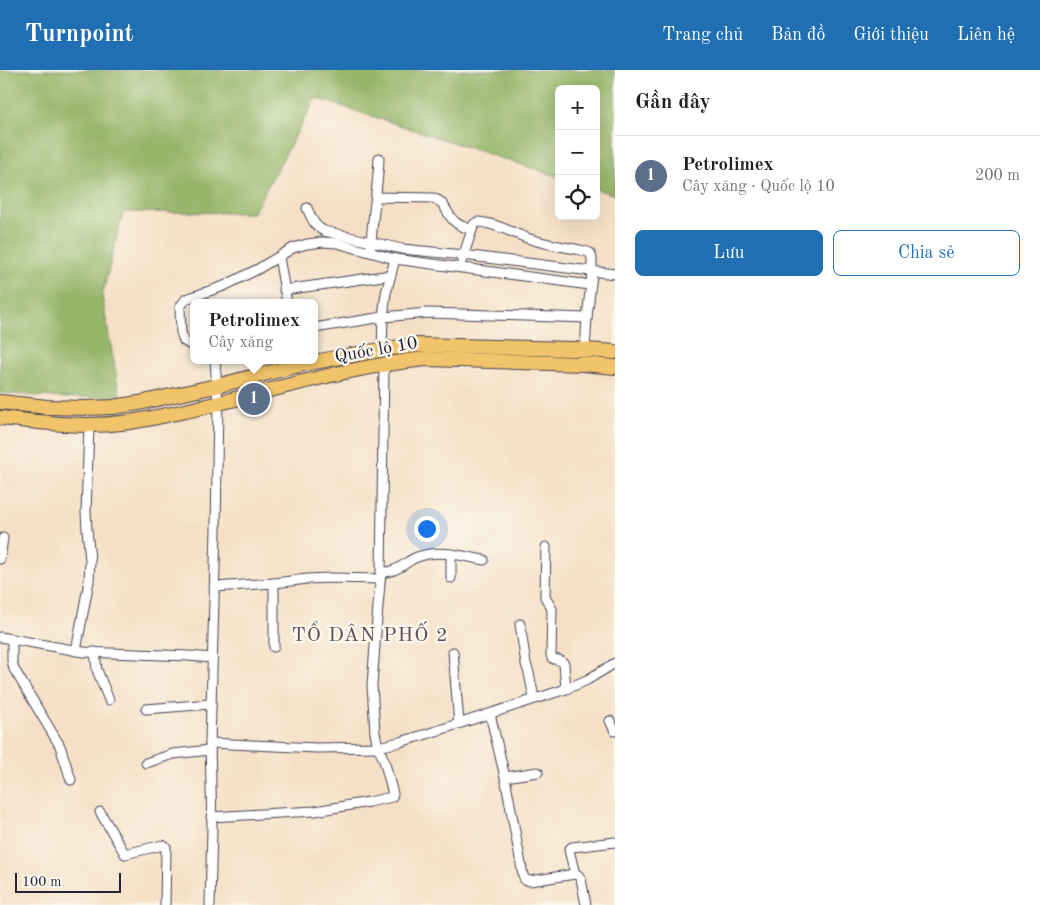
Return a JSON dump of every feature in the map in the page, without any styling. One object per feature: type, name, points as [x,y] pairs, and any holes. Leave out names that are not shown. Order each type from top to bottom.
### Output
[{"type":"highway","name":"Quốc lộ 10","points":[[318,360],[418,345],[615,352]]},
{"type":"highway","name":"Quốc lộ 10","points":[[0,418],[89,426],[122,423],[218,404],[308,380],[402,361],[426,359],[583,364],[615,367]]},
{"type":"highway","name":"Quốc lộ 10","points":[[0,402],[48,407],[86,408],[139,404],[216,386],[296,364]]},
{"type":"street","points":[[371,246],[379,158]]},
{"type":"street","points":[[376,197],[433,198],[443,204],[456,224],[472,230]]},
{"type":"street","points":[[307,208],[318,228],[371,246],[395,258],[420,256],[591,278],[615,274]]},
{"type":"street","points":[[461,261],[474,224],[477,222],[530,239],[590,253],[592,258],[591,278],[585,350]]},
{"type":"street","points":[[190,345],[184,341],[181,332],[180,307],[186,299],[224,286],[258,269],[293,248],[307,244],[323,242],[402,249],[420,256],[591,278]]},
{"type":"street","points":[[279,257],[285,299]]},
{"type":"street","points":[[382,350],[386,293],[395,258]]},
{"type":"street","points":[[284,290],[391,275]]},
{"type":"street","points":[[318,327],[383,317],[428,313],[587,318]]},
{"type":"street","points":[[210,905],[212,828],[210,747],[218,404],[214,364]]},
{"type":"street","points":[[211,817],[315,811],[392,797],[390,780],[375,733],[372,685],[381,576],[384,365]]},
{"type":"street","points":[[76,651],[89,582],[90,560],[86,512],[89,426]]},
{"type":"street","points":[[0,559],[3,538]]},
{"type":"street","points":[[546,547],[545,597],[552,609],[551,654],[552,658],[562,661],[564,664],[566,689]]},
{"type":"street","points":[[214,587],[381,576],[398,569],[410,560],[440,553],[484,560]]},
{"type":"street","points":[[451,554],[451,578]]},
{"type":"street","points":[[274,584],[274,647]]},
{"type":"street","points":[[520,624],[526,664],[530,673],[534,698]]},
{"type":"street","points":[[0,637],[76,651],[212,658]]},
{"type":"street","points":[[12,639],[14,669],[60,746],[71,780]]},
{"type":"street","points":[[95,652],[97,670],[109,700]]},
{"type":"street","points":[[453,652],[459,724]]},
{"type":"street","points":[[146,763],[173,754],[210,747],[378,747],[459,724],[566,689],[587,680],[615,663]]},
{"type":"street","points":[[146,709],[211,704]]},
{"type":"street","points":[[490,714],[505,777],[525,880],[530,881],[575,874]]},
{"type":"street","points":[[610,721],[615,731]]},
{"type":"street","points":[[505,777],[538,772]]},
{"type":"street","points":[[100,812],[126,854],[163,845],[166,847],[165,905]]},
{"type":"street","points":[[586,905],[580,878],[575,874],[569,850],[572,847],[615,842]]},
{"type":"green space","points":[[0,70],[615,70],[615,195],[600,190],[600,85],[555,85],[555,176],[316,98],[253,213],[123,212],[102,297],[120,396],[67,398],[0,393]]},
{"type":"place","name":"Petrolimex","points":[[254,399]]},
{"type":"district","name":"TỔ DÂN PHỐ 2","points":[[370,634]]}]
